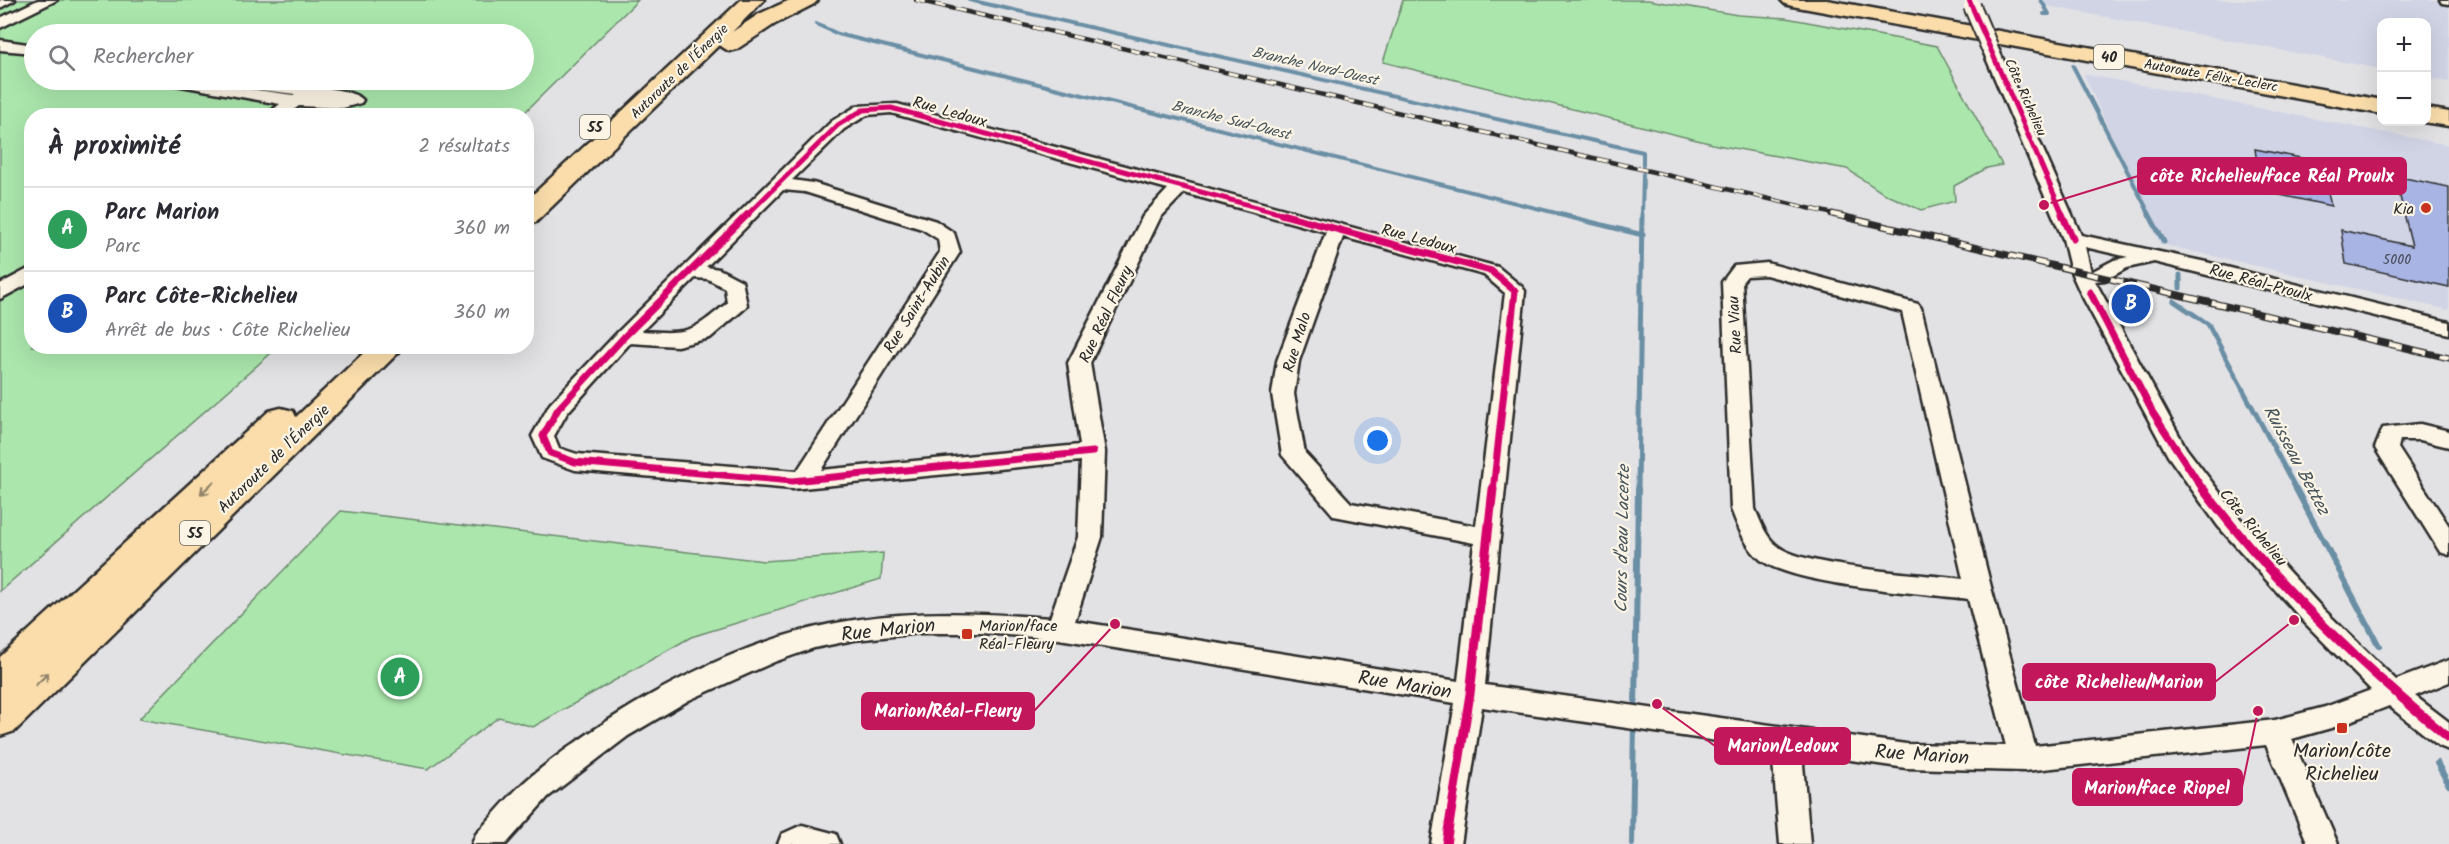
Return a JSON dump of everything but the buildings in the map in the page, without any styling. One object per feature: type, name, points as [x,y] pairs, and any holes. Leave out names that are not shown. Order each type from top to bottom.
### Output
[{"type":"highway","name":"Autoroute de l'Énergie","points":[[534,184],[731,0]]},
{"type":"highway","name":"Autoroute de l'Énergie","points":[[534,208],[753,0]]},
{"type":"highway","points":[[664,85],[761,22],[807,0]]},
{"type":"highway","name":"Autoroute Félix-Leclerc","points":[[1792,0],[2377,106]]},
{"type":"highway","name":"Autoroute Félix-Leclerc","points":[[1877,0],[2377,90]]},
{"type":"highway","points":[[2431,100],[2449,103]]},
{"type":"highway","points":[[2431,116],[2449,119]]},
{"type":"highway","name":"Autoroute de l'Énergie","points":[[0,681],[350,354]]},
{"type":"highway","name":"Autoroute de l'Énergie","points":[[0,719],[382,354]]},
{"type":"street","points":[[0,4],[8,0]]},
{"type":"street","points":[[0,24],[50,0]]},
{"type":"street","name":"Côte Richelieu","points":[[1971,3],[2073,239],[2098,276],[2113,330]]},
{"type":"street","points":[[0,36],[24,39]]},
{"type":"street","points":[[0,45],[24,48]]},
{"type":"street","points":[[237,90],[313,96]]},
{"type":"street","points":[[277,90],[313,96]]},
{"type":"street","points":[[289,108],[313,96]]},
{"type":"street","points":[[300,108],[313,96]]},
{"type":"street","name":"Rue Ledoux","points":[[1093,452],[792,481],[575,462],[550,453],[543,436],[558,409],[687,272],[838,125],[863,110],[891,108],[1491,271],[1515,291],[1470,694],[1446,844]]},
{"type":"street","name":"Rue Saint-Aubin","points":[[778,184],[807,187],[929,225],[947,237],[950,252],[805,477],[792,481]]},
{"type":"street","name":"Rue Réal Fleury","points":[[1059,629],[1090,537],[1093,452],[1079,363],[1152,216],[1179,188]]},
{"type":"street","name":"Rue Malo","points":[[1336,230],[1288,361],[1283,394],[1294,455],[1343,510],[1487,537]]},
{"type":"street","name":"Côte Richelieu","points":[[2073,239],[2080,272],[2176,451],[2220,510],[2313,615],[2392,693],[2449,738]]},
{"type":"street","name":"Rue Réal-Proulx","points":[[2073,239],[2158,257],[2449,328]]},
{"type":"street","points":[[2098,276],[2121,264],[2158,257]]},
{"type":"street","name":"Rue Viau","points":[[1979,591],[1800,568],[1773,558],[1757,541],[1743,509],[1732,282],[1741,270],[1767,269],[1911,308],[1979,591],[2024,759]]},
{"type":"street","points":[[626,336],[677,340],[703,334],[736,305],[735,285],[712,273],[687,272]]},
{"type":"street","points":[[0,293],[24,278]]},
{"type":"street","points":[[0,305],[24,290]]},
{"type":"street","points":[[2449,439],[2420,432],[2391,433],[2386,448],[2449,546]]},
{"type":"street","name":"Rue Marion","points":[[487,844],[538,788],[618,728],[679,692],[764,655],[812,638],[854,630],[921,623],[982,623],[1059,629],[1470,694],[1906,756],[2024,759],[2275,732],[2328,718],[2449,671]]},
{"type":"street","points":[[2275,732],[2322,844]]},
{"type":"street","points":[[1786,739],[1795,844]]},
{"type":"street","points":[[793,844],[802,839],[825,844]]},
{"type":"shaded area","points":[[2039,0],[2449,0],[2449,82],[2431,79],[2431,18],[2377,18],[2377,68],[2042,5]]},
{"type":"shaded area","points":[[2084,74],[2449,145],[2449,310],[2160,244]]},
{"type":"green space","points":[[0,0],[638,0],[529,108],[24,108],[24,354],[270,354],[0,591]]},
{"type":"green space","points":[[1403,0],[1648,0],[1738,15],[1786,18],[1937,46],[2002,165],[1987,168],[1954,186],[1955,201],[1921,210],[1883,193],[1847,169],[1717,145],[1383,62]]},
{"type":"green space","points":[[341,511],[764,561],[883,553],[881,579],[691,637],[533,727],[499,717],[428,769],[139,719]]},
{"type":"waterway","name":"Branche Nord-Ouest","points":[[969,0],[1643,152],[1643,165]]},
{"type":"waterway","name":"Ruisseau Bettez","points":[[2041,0],[2049,14],[2044,14]]},
{"type":"waterway","name":"Branche Sud-Ouest","points":[[816,24],[838,34],[1564,215]]},
{"type":"waterway","name":"Ruisseau Bettez","points":[[2073,66],[2150,215]]},
{"type":"waterway","name":"Branche Nord-Ouest","points":[[1642,215],[1643,174]]},
{"type":"waterway","name":"Branche Sud-Ouest","points":[[1558,214],[1642,235]]},
{"type":"waterway","name":"Branche Nord-Ouest","points":[[1642,214],[1642,235]]},
{"type":"waterway","name":"Ruisseau Bettez","points":[[2149,214],[2164,242]]},
{"type":"waterway","name":"Cours d'eau Lacerte","points":[[1638,491],[1642,235]]},
{"type":"waterway","name":"Ruisseau Bettez","points":[[2180,275],[2180,288]]},
{"type":"waterway","name":"Ruisseau Bettez","points":[[2174,301],[2208,324],[2297,491]]},
{"type":"waterway","name":"Cours d'eau Lacerte","points":[[1635,710],[1638,489]]},
{"type":"waterway","name":"Ruisseau Bettez","points":[[2296,489],[2379,646]]},
{"type":"waterway","name":"Cours d'eau Lacerte","points":[[1632,844],[1634,723]]},
{"type":"waterway","name":"Ruisseau Bettez","points":[[2437,763],[2449,785]]},
{"type":"railway","points":[[916,0],[1838,215]]},
{"type":"railway","points":[[1832,214],[2449,358]]},
{"type":"cycle path","points":[[1969,0],[2073,239]]},
{"type":"cycle path","points":[[1093,452],[792,481],[575,462],[550,453],[543,436],[558,409],[625,336],[838,125],[863,110],[891,108],[1491,271],[1515,291],[1470,694],[1446,844]]},
{"type":"cycle path","points":[[2090,292],[2165,433],[2235,530],[2302,605],[2339,641],[2412,708],[2449,738]]},
{"type":"place","name":"côte Richelieu/face Réal Proulx","points":[[2044,205]]},
{"type":"place","name":"Kia","points":[[2426,208]]},
{"type":"place","name":"Parc Côte-Richelieu","points":[[2131,304]]},
{"type":"place","name":"côte Richelieu/Marion","points":[[2294,620]]},
{"type":"place","name":"Marion/Réal-Fleury","points":[[1115,624]]},
{"type":"place","name":"Marion/face Réal-Fleury","points":[[967,634]]},
{"type":"place","name":"Parc Marion","points":[[400,677]]},
{"type":"place","name":"Marion/Ledoux","points":[[1657,704]]},
{"type":"place","name":"Marion/face Riopel","points":[[2258,711]]},
{"type":"place","name":"Marion/côte Richelieu","points":[[2342,728]]}]
